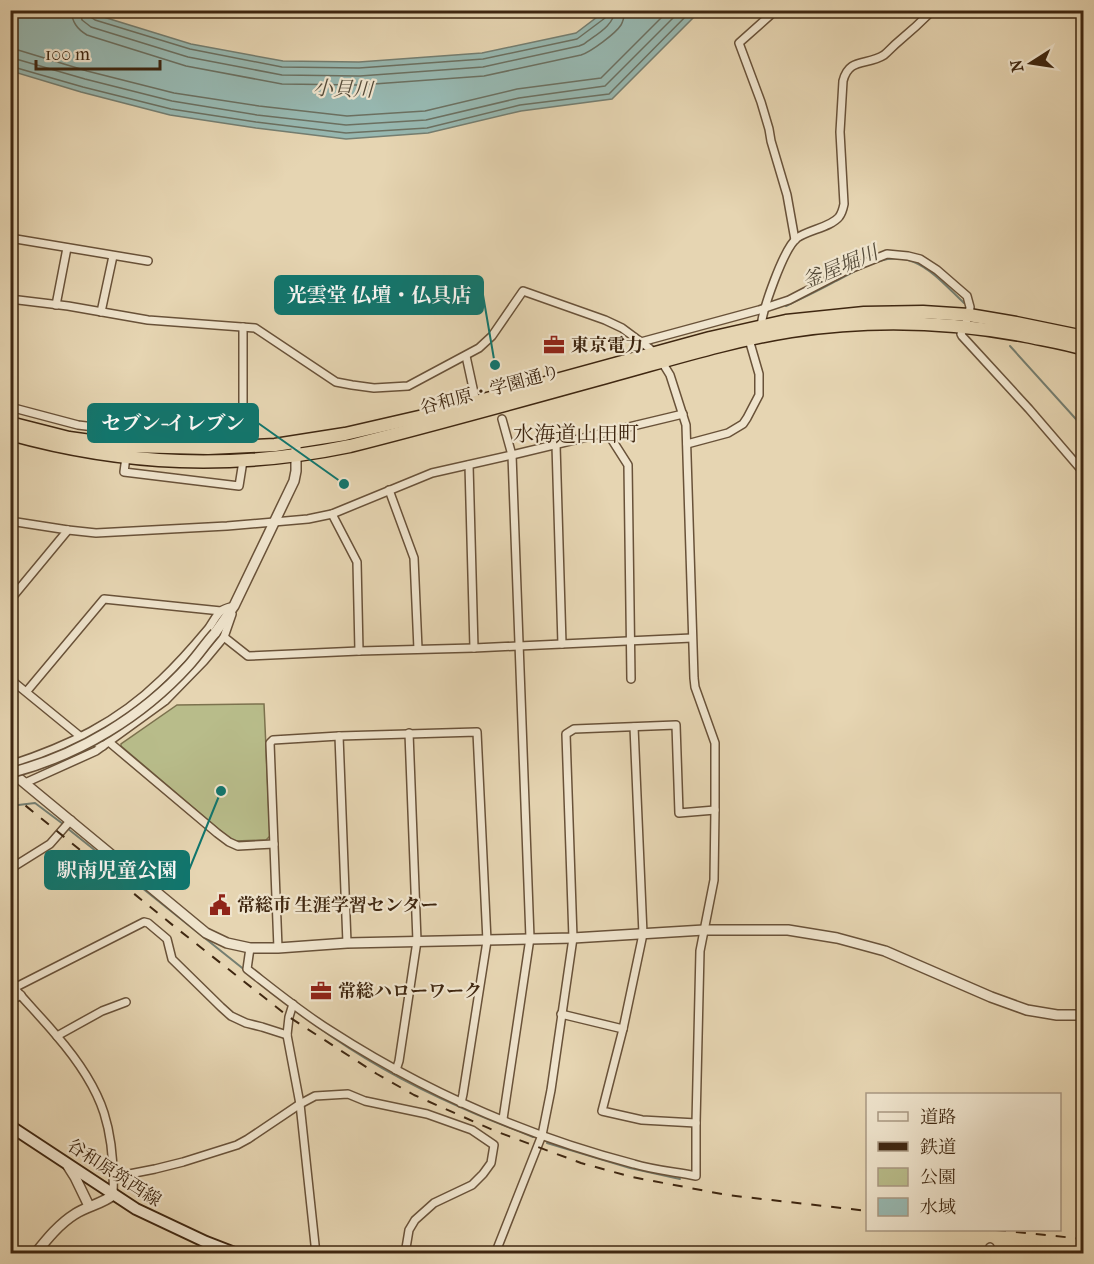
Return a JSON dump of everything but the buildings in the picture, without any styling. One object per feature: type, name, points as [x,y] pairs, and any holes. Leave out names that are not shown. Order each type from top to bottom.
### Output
[{"type":"highway","name":"谷和原・学園通り","points":[[10,423],[32,435],[72,449],[172,461],[243,461],[297,456],[350,446],[658,358],[710,338],[748,335],[809,318],[864,313],[923,312],[1083,349]]},
{"type":"highway","name":"谷和原・学園通り","points":[[966,321],[1016,323],[1083,337]]},
{"type":"highway","name":"谷和原・学園通り","points":[[10,434],[69,438],[152,448],[243,447],[296,442],[345,434],[432,414],[658,358]]},
{"type":"main road","name":"谷和原筑西線","points":[[10,1126],[136,1209],[213,1249],[237,1254]]},
{"type":"street","points":[[776,10],[739,43],[769,129],[787,195],[795,240]]},
{"type":"street","points":[[761,332],[766,307],[784,256],[795,240],[837,220],[844,204],[840,132],[845,73],[854,65],[883,55],[933,10]]},
{"type":"street","points":[[10,238],[148,261]]},
{"type":"street","points":[[56,305],[67,248]]},
{"type":"street","points":[[641,342],[789,300],[847,270],[887,254],[920,259],[937,270],[967,297],[970,304],[962,336],[1029,409],[1083,473]]},
{"type":"street","points":[[101,312],[113,256]]},
{"type":"street","points":[[10,299],[148,320],[255,328],[336,382],[374,388],[408,386],[479,348],[492,336],[523,291],[622,327],[658,358],[670,375],[686,425],[695,687],[715,743],[714,880],[700,951],[698,981],[696,1176],[636,1165],[542,1135],[460,1103],[396,1070],[329,1030],[293,1005],[247,969],[250,948]]},
{"type":"street","points":[[243,327],[243,447]]},
{"type":"street","points":[[687,444],[728,433],[743,424],[747,418],[759,395],[759,374],[748,335]]},
{"type":"street","points":[[466,356],[476,402]]},
{"type":"street","points":[[10,407],[78,425],[119,430],[117,445]]},
{"type":"street","points":[[32,435],[37,414]]},
{"type":"street","points":[[10,521],[96,533],[308,519],[332,514],[432,473],[683,414]]},
{"type":"street","points":[[502,419],[512,456],[530,938],[503,1119]]},
{"type":"street","points":[[608,432],[628,465],[631,679]]},
{"type":"street","points":[[25,783],[80,759],[106,744],[165,700],[204,661],[234,606],[294,481],[296,442]]},
{"type":"street","points":[[556,445],[562,644]]},
{"type":"street","points":[[126,457],[124,472],[239,486],[243,461]]},
{"type":"street","points":[[469,465],[474,648]]},
{"type":"street","points":[[389,490],[414,558],[418,649]]},
{"type":"street","points":[[332,514],[357,562],[359,651]]},
{"type":"street","points":[[10,600],[68,530]]},
{"type":"street","points":[[27,692],[104,599],[221,611],[234,606]]},
{"type":"street","points":[[10,765],[47,753],[118,716],[160,682],[182,660],[221,611]]},
{"type":"street","points":[[219,635],[248,656],[692,638]]},
{"type":"street","points":[[10,772],[43,763],[64,754],[96,739],[123,722],[177,678],[219,635]]},
{"type":"street","points":[[10,679],[81,737],[106,744],[229,842],[238,846],[274,844]]},
{"type":"street","points":[[495,1254],[542,1135],[551,1090],[573,938],[566,734],[574,729],[676,725],[679,813],[715,810]]},
{"type":"street","points":[[634,727],[643,934],[623,1029],[602,1111],[642,1120],[696,1123]]},
{"type":"street","points":[[279,948],[270,743],[273,740],[339,736],[477,732],[487,941],[460,1103]]},
{"type":"street","points":[[396,1070],[417,941],[409,734]]},
{"type":"street","points":[[339,736],[347,943]]},
{"type":"street","points":[[10,772],[206,933],[227,943],[250,948],[279,948],[347,943],[573,938],[704,930],[788,930],[837,938],[885,951],[1017,1007],[1044,1014],[1083,1015]]},
{"type":"street","points":[[10,869],[50,844],[70,820]]},
{"type":"street","points":[[35,1254],[60,1225],[76,1213],[113,1195],[114,1177],[103,1112],[95,1093],[81,1067],[57,1036],[12,986],[141,923],[148,923],[167,939],[172,959],[231,1016],[246,1023],[287,1035]]},
{"type":"street","points":[[10,1001],[21,995]]},
{"type":"street","points":[[57,1036],[102,1011],[126,1002]]},
{"type":"street","points":[[293,1005],[287,1035],[300,1104],[316,1254]]},
{"type":"street","points":[[561,1014],[623,1029]]},
{"type":"street","points":[[114,1177],[174,1164],[237,1145],[315,1096],[348,1094],[365,1101],[427,1114],[472,1130],[494,1145],[491,1163],[472,1185],[434,1203],[415,1220],[409,1230],[405,1254]]},
{"type":"street","points":[[66,1162],[89,1206]]},
{"type":"green space","points":[[264,704],[270,836],[266,840],[235,841],[228,837],[121,746],[177,705]]},
{"type":"water","name":"小貝川","points":[[10,11],[89,11],[191,44],[283,61],[359,62],[482,53],[576,33],[605,11],[700,11],[612,99],[521,111],[428,133],[346,139],[170,115],[11,71]]},
{"type":"waterway","name":"釜屋堀川","points":[[786,306],[864,267],[893,259],[904,259],[921,265],[941,280],[964,303]]},
{"type":"waterway","name":"釜屋堀川","points":[[1010,346],[1084,428]]},
{"type":"waterway","points":[[10,806],[35,803],[63,824]]},
{"type":"waterway","points":[[67,828],[246,971]]},
{"type":"waterway","points":[[314,1024],[403,1080],[469,1111],[533,1137]]},
{"type":"waterway","points":[[547,1143],[630,1168],[680,1179]]},
{"type":"railway","points":[[10,793],[289,1017],[414,1095],[495,1131],[581,1163],[632,1177],[727,1195],[866,1211]]},
{"type":"railway","points":[[1006,1231],[1084,1239]]},
{"type":"place","name":"東京電力","points":[[554,345]]},
{"type":"place","name":"光雲堂 仏壇・仏具店","points":[[495,365]]},
{"type":"place","name":"セブン-イレブン","points":[[344,484]]},
{"type":"place","name":"駅南児童公園","points":[[221,791]]},
{"type":"place","name":"常総市 生涯学習センター","points":[[220,905]]},
{"type":"place","name":"常総ハローワーク","points":[[321,991]]},
{"type":"district","name":"水海道山田町","points":[[576,434]]}]
